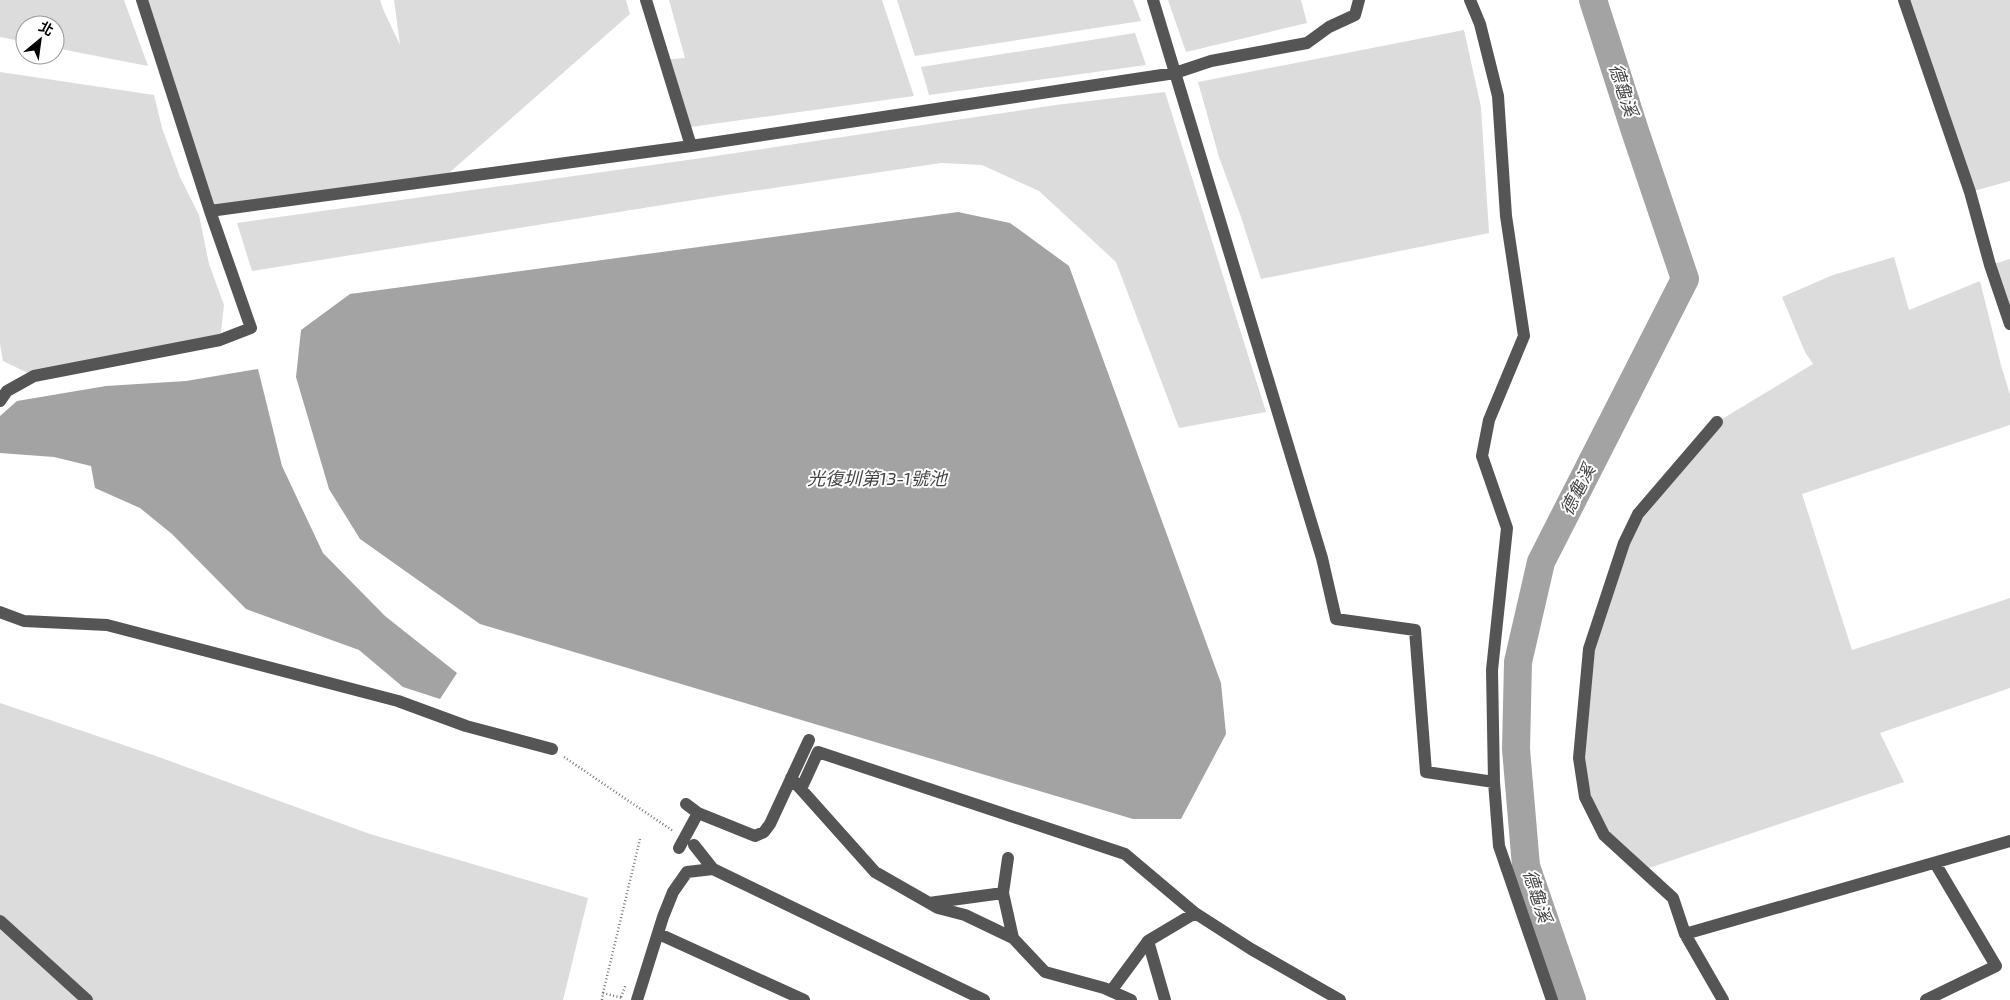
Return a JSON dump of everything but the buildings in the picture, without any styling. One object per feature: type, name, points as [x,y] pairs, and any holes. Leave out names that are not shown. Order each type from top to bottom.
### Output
[{"type":"street","points":[[0,401],[7,391],[34,376],[220,340],[251,328],[210,211],[142,0]]},
{"type":"street","points":[[646,0],[691,146]]},
{"type":"street","points":[[1153,0],[1322,558],[1336,619],[1415,630],[1426,772],[1494,782]]},
{"type":"street","points":[[210,211],[691,146],[1175,73],[1211,61],[1307,43],[1329,27],[1355,15],[1359,0]]},
{"type":"street","points":[[1470,0],[1480,24],[1498,96],[1506,216],[1524,336],[1489,420],[1482,456],[1507,528],[1492,670],[1494,782],[1499,846],[1552,1000]]},
{"type":"street","points":[[1904,0],[1970,192],[1990,265],[2010,324]]},
{"type":"street","points":[[1717,422],[1638,514],[1624,543],[1589,649],[1579,758],[1585,797],[1604,835],[1673,898],[1685,934],[1723,1000]]},
{"type":"street","points":[[0,612],[24,621],[107,625],[136,632],[398,701],[466,726],[552,749]]},
{"type":"street","points":[[686,804],[698,814],[755,836],[764,832],[770,824],[809,740]]},
{"type":"street","points":[[801,789],[818,752],[1124,854],[1195,913],[1251,949],[1340,1000]]},
{"type":"street","points":[[791,778],[875,872],[938,908],[965,915],[1013,938],[1045,972],[1111,991],[1131,1000]]},
{"type":"street","points":[[679,848],[698,814]]},
{"type":"street","points":[[1685,934],[2010,841]]},
{"type":"street","points":[[694,845],[713,869],[984,1000]]},
{"type":"street","points":[[1008,858],[1003,893],[1013,938]]},
{"type":"street","points":[[1926,1000],[1996,966],[1935,863]]},
{"type":"street","points":[[638,1000],[663,917],[673,892],[687,872],[713,869]]},
{"type":"street","points":[[929,903],[1003,893]]},
{"type":"street","points":[[1111,991],[1148,941],[1195,913]]},
{"type":"street","points":[[0,921],[87,1000]]},
{"type":"street","points":[[659,934],[804,1000]]},
{"type":"street","points":[[1148,941],[1165,1000]]},
{"type":"path","points":[[552,749],[694,845]]},
{"type":"path","points":[[602,1000],[640,838]]},
{"type":"path","points":[[603,993],[621,997],[625,1000]]},
{"type":"shaded area","points":[[0,0],[124,0],[148,66],[65,50],[65,15],[15,15],[15,40],[0,37]]},
{"type":"shaded area","points":[[144,0],[380,0],[400,45],[394,0],[626,0],[630,14],[441,180],[210,211]]},
{"type":"shaded area","points":[[669,0],[882,0],[914,96],[684,128],[661,60],[685,58]]},
{"type":"shaded area","points":[[897,0],[1133,0],[1141,21],[915,56]]},
{"type":"shaded area","points":[[1168,0],[1301,0],[1307,23],[1186,52]]},
{"type":"shaded area","points":[[1904,0],[2010,0],[2010,181],[1970,192]]},
{"type":"shaded area","points":[[1464,30],[1481,107],[1489,233],[1261,279],[1219,157],[1198,82]]},
{"type":"shaded area","points":[[1135,33],[1146,65],[929,95],[921,67]]},
{"type":"shaded area","points":[[0,72],[154,95],[162,128],[180,177],[199,215],[209,264],[224,305],[220,340],[34,376],[3,361],[0,344]]},
{"type":"shaded area","points":[[1165,92],[1266,412],[1179,428],[1116,262],[1039,191],[982,165],[941,163],[706,198],[252,271],[237,223],[695,159],[1056,105]]},
{"type":"shaded area","points":[[1894,257],[1909,310],[1980,281],[2010,395],[2010,425],[1802,494],[1852,650],[2010,598],[2010,688],[1880,733],[1904,782],[1643,870],[1604,835],[1579,758],[1589,649],[1624,543],[1717,422],[1813,364],[1805,352],[1782,297],[1833,275]]},
{"type":"shaded area","points":[[2010,259],[2010,315],[1990,265]]},
{"type":"shaded area","points":[[0,703],[156,756],[370,834],[588,898],[563,1000],[0,1000]]},
{"type":"water","name":"光復圳第13-1號池","points":[[958,212],[1010,223],[1069,266],[1221,683],[1226,734],[1181,819],[1133,819],[480,624],[360,539],[329,489],[296,377],[301,330],[350,294]]},
{"type":"water","points":[[258,369],[282,466],[323,553],[385,616],[457,673],[440,699],[403,687],[359,650],[246,609],[172,534],[140,508],[95,488],[91,466],[54,457],[0,453],[0,416],[17,401],[106,386],[186,381]]},
{"type":"waterway","name":"德龜溪","points":[[1572,1000],[1526,866],[1516,749],[1518,662],[1541,562],[1685,279],[1593,0]]}]
